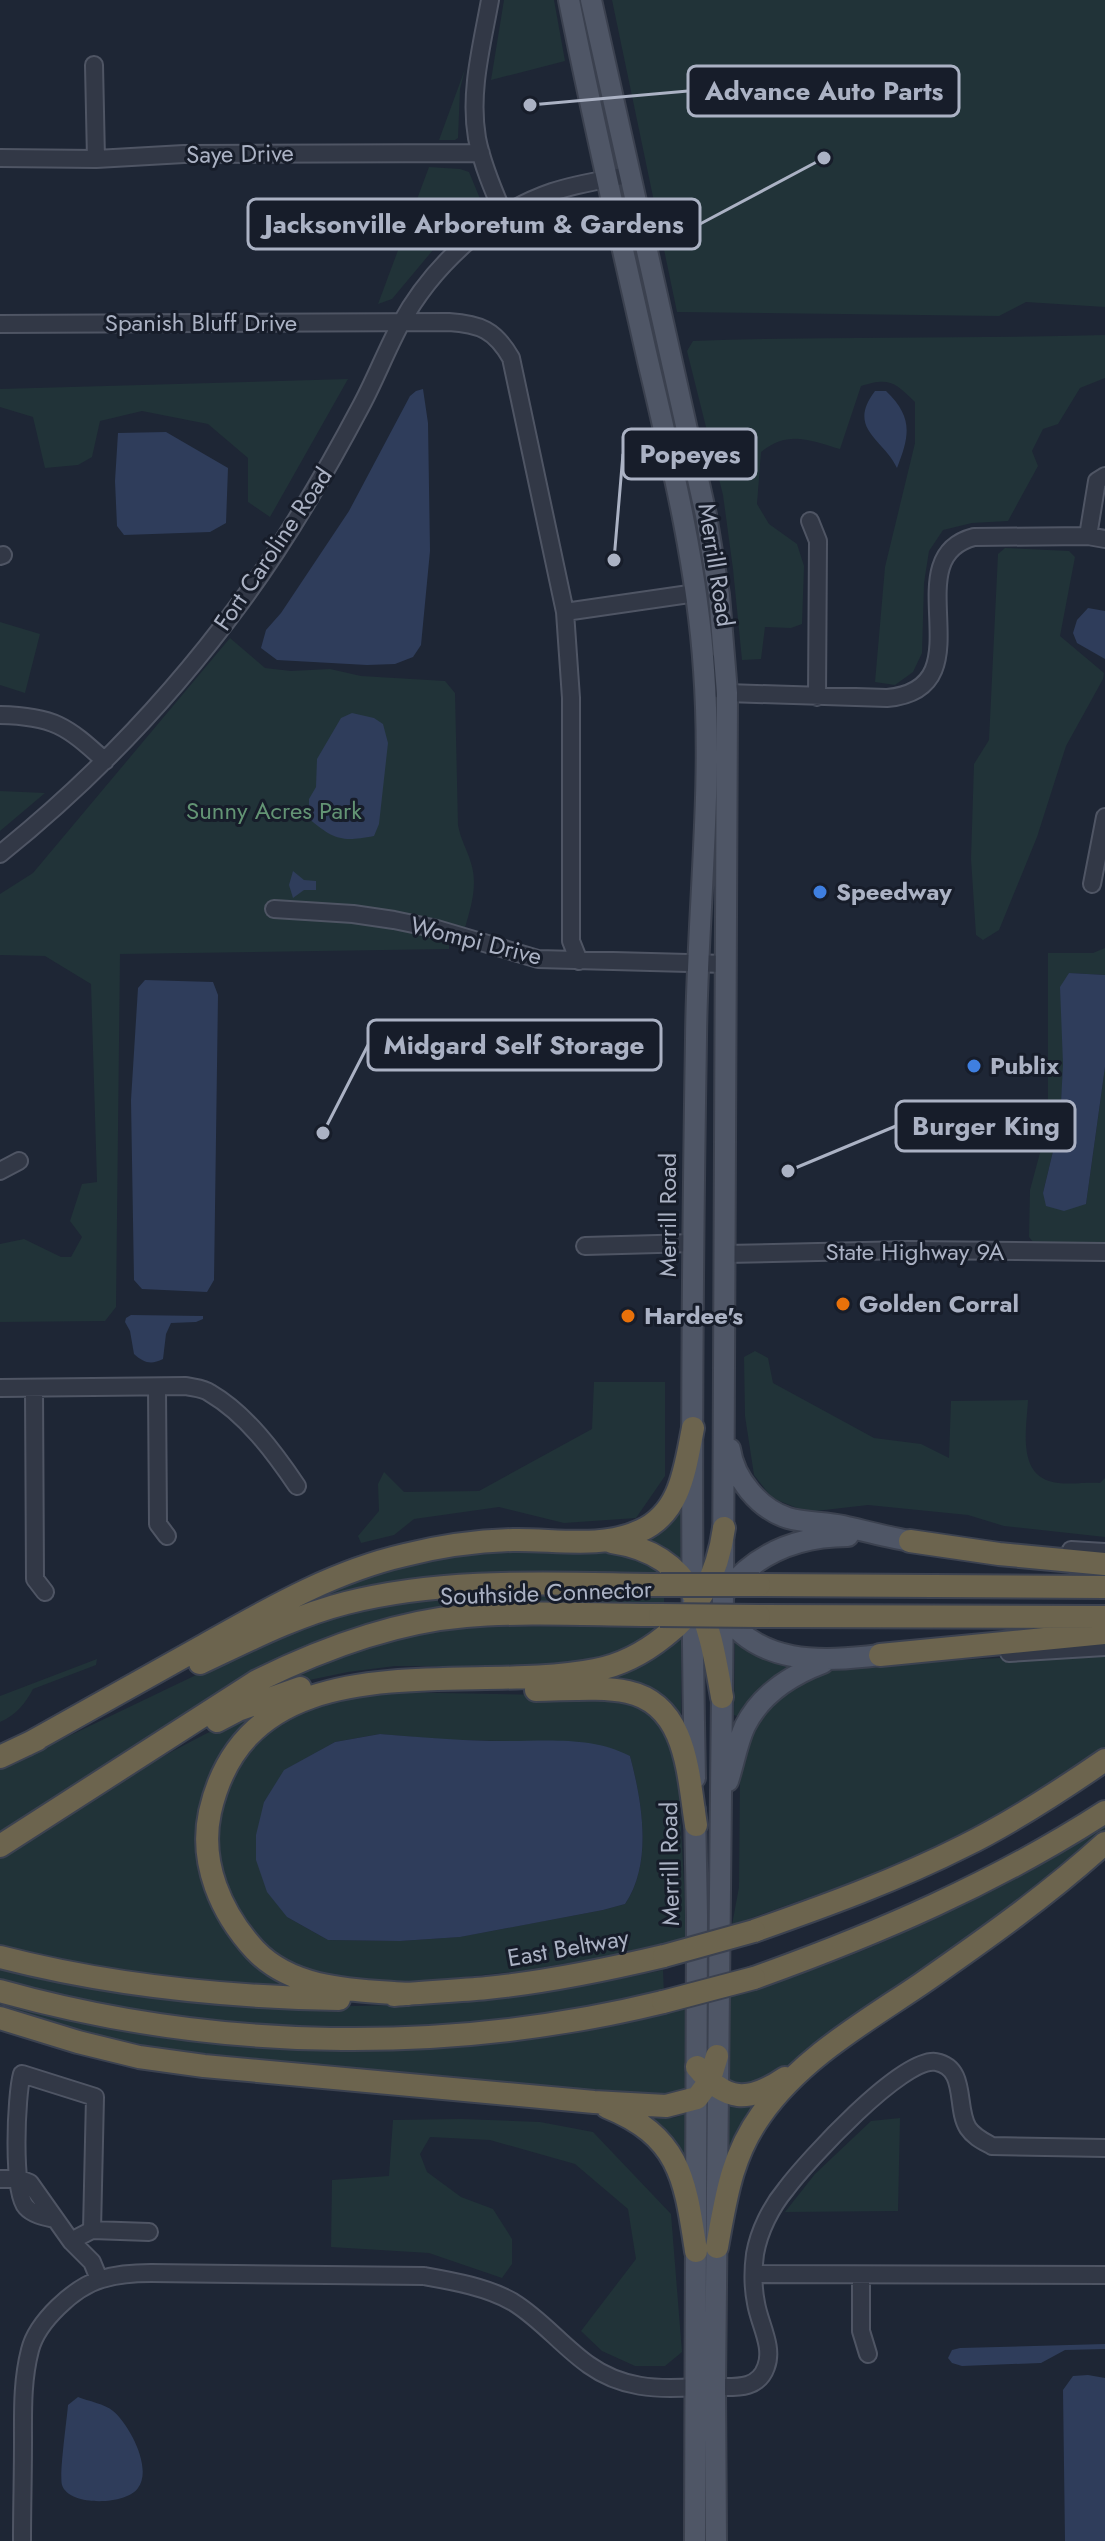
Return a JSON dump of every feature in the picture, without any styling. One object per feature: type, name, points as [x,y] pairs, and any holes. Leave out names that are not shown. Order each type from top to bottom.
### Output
[{"type":"highway","points":[[603,1540],[640,1532],[660,1519],[679,1490],[693,1428]]},
{"type":"highway","points":[[722,1697],[708,1602],[724,1528]]},
{"type":"highway","points":[[26,1745],[284,1600],[360,1568],[413,1553],[480,1541],[603,1540],[627,1544],[656,1556],[675,1569],[708,1602]]},
{"type":"highway","points":[[910,1541],[1105,1564]]},
{"type":"highway","name":"Southside Connector","points":[[0,1757],[282,1625],[344,1604],[417,1589],[465,1585],[1105,1587]]},
{"type":"highway","points":[[409,1994],[316,1984],[287,1972],[259,1953],[236,1927],[220,1899],[209,1864],[209,1819],[214,1795],[236,1751],[260,1726],[288,1705],[319,1693],[392,1681],[522,1677],[595,1671],[624,1662],[648,1650],[708,1602]]},
{"type":"highway","name":"Southside Connector","points":[[0,1846],[269,1675],[327,1650],[384,1631],[465,1616],[1105,1617]]},
{"type":"highway","points":[[880,1655],[1105,1633]]},
{"type":"highway","points":[[147,1751],[179,1741],[238,1710],[273,1696],[350,1677],[383,1672],[595,1671]]},
{"type":"highway","points":[[350,1687],[616,1691],[642,1696],[664,1712],[676,1728],[684,1752],[696,1825]]},
{"type":"highway","name":"East Beltway","points":[[0,1957],[142,1986],[271,1997],[341,1999],[489,1988],[599,1972],[754,1931],[836,1902],[965,1846],[1061,1790],[1105,1760]]},
{"type":"highway","points":[[0,1991],[148,2023],[255,2035],[399,2038],[547,2025],[663,2002],[754,1978],[839,1947],[941,1904],[1035,1855],[1105,1812]]},
{"type":"highway","points":[[705,2084],[736,2095],[757,2093],[776,2084],[1029,1906],[1105,1843]]},
{"type":"highway","points":[[0,2018],[139,2057],[204,2066],[666,2106],[705,2084],[717,2056]]},
{"type":"highway","points":[[703,2255],[729,2178],[747,2138],[775,2096],[811,2061]]},
{"type":"highway","points":[[594,2102],[644,2125],[663,2143],[684,2181],[703,2255]]},
{"type":"main road","name":"Merrill Road","points":[[569,0],[677,488],[696,593],[705,674],[706,759],[695,1112],[693,1507],[708,1602],[692,1667],[705,2084],[705,2387],[695,2541]]},
{"type":"main road","name":"Merrill Road","points":[[591,0],[706,515],[719,595],[727,693],[724,1528]]},
{"type":"main road","points":[[695,1112],[703,1219],[708,1237],[725,1254]]},
{"type":"main road","points":[[694,1243],[706,1251],[715,1272],[713,1478],[724,1528]]},
{"type":"main road","points":[[724,1414],[731,1460],[746,1487],[778,1514],[910,1541]]},
{"type":"main road","points":[[876,1536],[811,1538],[788,1545],[743,1572],[708,1602],[736,1628],[765,1646],[804,1659],[830,1661],[880,1655]]},
{"type":"main road","points":[[721,1803],[745,1726],[758,1706],[795,1675],[830,1661]]},
{"type":"main road","name":"Merrill Road","points":[[717,2056],[722,1697]]},
{"type":"main road","name":"Merrill Road","points":[[703,2255],[705,2356]]},
{"type":"main road","points":[[703,2255],[705,2387]]},
{"type":"main road","name":"Merrill Road","points":[[705,2387],[717,2492],[716,2541]]},
{"type":"main road","points":[[695,2518],[703,2530],[703,2541]]},
{"type":"street","points":[[490,0],[475,88],[477,136],[504,215]]},
{"type":"street","points":[[94,65],[96,159]]},
{"type":"street","name":"Saye Drive","points":[[0,158],[481,153]]},
{"type":"street","name":"Fort Caroline Road","points":[[0,854],[105,761],[196,659],[241,602],[325,474],[401,323],[432,278],[468,241],[504,215],[550,193],[628,175]]},
{"type":"street","name":"Spanish Bluff Drive","points":[[0,324],[471,324],[492,333],[503,345],[511,358],[565,612],[571,698],[571,941],[579,961]]},
{"type":"street","points":[[700,625],[714,681],[718,689],[727,693],[817,697],[899,697],[909,694],[925,683],[936,665],[940,565],[951,547],[960,540],[974,537],[1097,538],[1097,481],[1105,476]]},
{"type":"street","points":[[810,521],[818,541],[817,697]]},
{"type":"street","points":[[565,612],[696,593]]},
{"type":"street","points":[[0,715],[29,716],[62,726],[77,735],[105,761]]},
{"type":"street","points":[[1092,884],[1105,817]]},
{"type":"street","name":"Wompi Drive","points":[[274,909],[394,920],[437,929],[538,959],[726,964]]},
{"type":"street","points":[[0,1171],[19,1161]]},
{"type":"street","points":[[585,1246],[694,1243]]},
{"type":"street","name":"State Highway 9A","points":[[725,1254],[908,1250],[1105,1252]]},
{"type":"street","points":[[0,1388],[186,1386],[207,1391],[249,1425],[297,1486]]},
{"type":"street","points":[[157,1388],[158,1524],[167,1536]]},
{"type":"street","points":[[34,1389],[35,1579],[45,1592]]},
{"type":"street","points":[[910,1541],[1105,1552]]},
{"type":"street","points":[[880,1655],[956,1656],[1105,1647]]},
{"type":"street","points":[[22,2541],[23,2386],[30,2346],[62,2303],[99,2279],[151,2273],[424,2276],[509,2299],[533,2315],[588,2364],[615,2380],[660,2389],[742,2387],[757,2383],[766,2369],[769,2354],[755,2301],[755,2253],[762,2227],[785,2190],[833,2136],[871,2100],[913,2067],[934,2061],[946,2066],[956,2076],[961,2112],[968,2128],[977,2138],[992,2146],[1105,2148]]},
{"type":"street","points":[[92,2230],[95,2097],[22,2074],[18,2094],[17,2179],[20,2198],[26,2208],[55,2219],[92,2262],[99,2279]]},
{"type":"street","points":[[0,2179],[17,2179]]},
{"type":"street","points":[[71,2241],[92,2230],[149,2232]]},
{"type":"street","points":[[754,2274],[1105,2275]]},
{"type":"street","points":[[861,2275],[861,2331],[868,2354]]},
{"type":"green space","points":[[504,0],[554,0],[565,61],[491,80]]},
{"type":"green space","points":[[612,0],[1105,0],[1105,307],[1026,302],[999,316],[677,312]]},
{"type":"green space","points":[[465,69],[460,89],[458,138],[439,140]]},
{"type":"green space","points":[[429,167],[469,172],[481,201],[480,213],[433,250],[392,299],[378,304]]},
{"type":"green space","points":[[1105,335],[1105,378],[1080,388],[1058,424],[1043,429],[1032,451],[1038,466],[1008,521],[972,523],[943,530],[929,551],[924,583],[922,653],[913,672],[895,685],[875,682],[885,567],[915,443],[915,402],[891,383],[861,386],[840,449],[808,440],[790,439],[761,452],[757,504],[769,524],[797,544],[804,566],[802,624],[791,628],[765,627],[761,659],[742,660],[723,495],[687,351],[693,341]]},
{"type":"green space","points":[[348,379],[270,517],[248,502],[248,458],[208,424],[142,411],[100,421],[92,457],[78,465],[45,468],[33,417],[0,407],[0,389]]},
{"type":"green space","points":[[1005,548],[1069,551],[1075,557],[1060,636],[1104,673],[1066,746],[1037,837],[999,930],[983,940],[976,935],[971,859],[974,764],[989,740],[998,554]]},
{"type":"green space","points":[[0,622],[40,634],[25,693],[0,685]]},
{"type":"green space","name":"Sunny Acres Park","points":[[230,638],[265,668],[291,671],[330,669],[361,676],[445,681],[455,693],[458,825],[474,879],[465,928],[450,923],[449,949],[120,954],[116,1307],[105,1321],[0,1322],[0,1244],[24,1239],[61,1257],[71,1257],[82,1237],[70,1221],[82,1184],[97,1182],[91,984],[45,956],[0,955],[0,894],[33,873]]},
{"type":"green space","points":[[0,791],[45,793],[0,831]]},
{"type":"green space","points":[[1105,948],[1105,975],[1069,973],[1060,1122],[1043,1193],[1086,1204],[1105,1067],[1105,1243],[1034,1243],[1029,1237],[1030,1190],[1048,1123],[1048,953],[1093,953]]},
{"type":"green space","points":[[755,1351],[768,1358],[773,1383],[874,1438],[921,1444],[949,1458],[951,1401],[1028,1400],[1026,1446],[1032,1468],[1049,1481],[1067,1484],[1100,1483],[1105,1478],[1105,1537],[1004,1526],[968,1515],[868,1505],[807,1512],[772,1498],[754,1475],[745,1416],[744,1357]]},
{"type":"green space","points":[[594,1382],[665,1382],[665,1476],[636,1518],[564,1523],[499,1507],[414,1519],[394,1535],[361,1543],[358,1536],[379,1511],[378,1484],[384,1472],[404,1492],[479,1491],[592,1429]]},
{"type":"green space","points":[[683,1499],[685,1565],[643,1538]]},
{"type":"green space","points":[[613,1548],[670,1574],[646,1574],[267,1617],[328,1587],[454,1551]]},
{"type":"green space","points":[[451,1594],[664,1594],[664,1607],[372,1627],[0,1837],[0,1769],[267,1641],[346,1612]]},
{"type":"green space","points":[[496,1626],[670,1627],[617,1659],[560,1666],[395,1666],[288,1682],[363,1649],[415,1635]]},
{"type":"green space","points":[[681,1637],[681,1721],[603,1680]]},
{"type":"green space","points":[[735,1638],[762,1657],[794,1668],[742,1718],[734,1715]]},
{"type":"green space","points":[[1105,1655],[1105,1747],[1023,1800],[911,1861],[732,1925],[739,1887],[742,1757],[757,1715],[779,1692],[829,1667]]},
{"type":"green space","points":[[97,1659],[96,1665],[33,1689],[20,1708],[0,1722],[0,1696]]},
{"type":"green space","points":[[382,1692],[604,1696],[650,1709],[677,1756],[687,1938],[599,1958],[520,1971],[418,1982],[349,1984],[282,1964],[233,1914],[212,1842],[238,1757],[302,1706]],"holes":[[[380,1734],[447,1740],[579,1742],[630,1756],[641,1812],[642,1851],[634,1888],[625,1904],[459,1937],[400,1941],[328,1940],[287,1917],[264,1802],[285,1770],[335,1742]]]},
{"type":"green space","points":[[265,1707],[226,1755],[210,1892],[302,1988],[226,1984],[112,1971],[0,1947],[0,1858],[162,1757]]},
{"type":"green space","points":[[1105,1822],[1105,1837],[1066,1871],[759,2088],[750,2091],[723,2080],[724,1998],[825,1965],[921,1925],[1015,1877]]},
{"type":"green space","points":[[0,1966],[310,2007],[488,1999],[601,1983],[663,1970],[664,1994],[613,2006],[427,2032],[185,2023],[0,1983]]},
{"type":"green space","points":[[0,2002],[85,2022],[171,2037],[258,2047],[345,2051],[433,2049],[520,2041],[606,2027],[691,2007],[691,2093],[683,2099],[203,2062],[0,2014]]},
{"type":"green space","points":[[765,2097],[726,2172],[726,2098]]},
{"type":"green space","points":[[689,2113],[689,2171],[643,2119],[673,2118]]},
{"type":"green space","points":[[900,2118],[898,2211],[785,2212],[815,2174],[871,2121]]},
{"type":"green space","points":[[393,2120],[540,2122],[593,2132],[671,2214],[682,2352],[665,2366],[635,2366],[602,2351],[581,2331],[636,2259],[628,2209],[575,2164],[490,2140],[430,2137],[420,2154],[427,2172],[461,2197],[493,2209],[512,2239],[512,2264],[502,2278],[429,2253],[331,2247],[332,2180],[389,2176]]},
{"type":"water","points":[[423,389],[428,423],[430,551],[421,645],[413,657],[395,664],[277,660],[261,648],[266,630],[281,613],[349,511],[410,396]]},
{"type":"water","points":[[875,391],[886,391],[905,418],[905,446],[897,468],[866,424],[864,415],[867,404]]},
{"type":"water","points":[[166,432],[228,468],[226,523],[210,532],[124,535],[117,526],[115,481],[118,433]]},
{"type":"water","points":[[1088,608],[1105,611],[1105,659],[1077,643],[1073,633],[1077,620]]},
{"type":"water","points":[[352,713],[374,718],[383,724],[388,743],[379,824],[374,836],[346,839],[332,835],[309,819],[309,799],[316,787],[317,759],[341,718]]},
{"type":"water","points":[[293,871],[304,880],[316,881],[316,890],[304,890],[293,898],[289,885]]},
{"type":"water","points":[[1069,973],[1105,975],[1105,1067],[1086,1204],[1064,1211],[1046,1206],[1043,1193],[1060,1122],[1063,1064],[1060,987]]},
{"type":"water","points":[[145,980],[213,982],[218,995],[214,1280],[207,1292],[142,1289],[134,1280],[131,1100],[138,988]]},
{"type":"water","points":[[131,1315],[203,1316],[203,1319],[171,1323],[166,1334],[163,1359],[151,1362],[134,1354],[125,1322]]},
{"type":"water","points":[[380,1734],[477,1741],[580,1742],[614,1749],[630,1756],[641,1812],[642,1851],[634,1888],[625,1904],[460,1937],[400,1941],[328,1940],[287,1917],[267,1892],[256,1860],[256,1835],[264,1802],[284,1770],[335,1742]]},
{"type":"water","points":[[1105,2344],[1105,2349],[1065,2350],[1041,2363],[962,2366],[948,2358],[952,2350],[960,2348]]},
{"type":"water","points":[[1073,2376],[1105,2378],[1105,2541],[1065,2541],[1063,2390]]},
{"type":"water","points":[[78,2397],[110,2409],[132,2436],[143,2469],[142,2479],[132,2494],[111,2500],[86,2500],[67,2492],[62,2485],[68,2405]]},
{"type":"place","name":"Advance Auto Parts","points":[[530,105]]},
{"type":"place","name":"Jacksonville Arboretum & Gardens","points":[[824,158]]},
{"type":"place","name":"Popeyes","points":[[614,560]]},
{"type":"place","name":"Speedway","points":[[820,892]]},
{"type":"place","name":"Publix","points":[[974,1066]]},
{"type":"place","name":"Midgard Self Storage","points":[[323,1133]]},
{"type":"place","name":"Burger King","points":[[788,1171]]},
{"type":"place","name":"Golden Corral","points":[[843,1304]]},
{"type":"place","name":"Hardee's","points":[[628,1316]]}]
